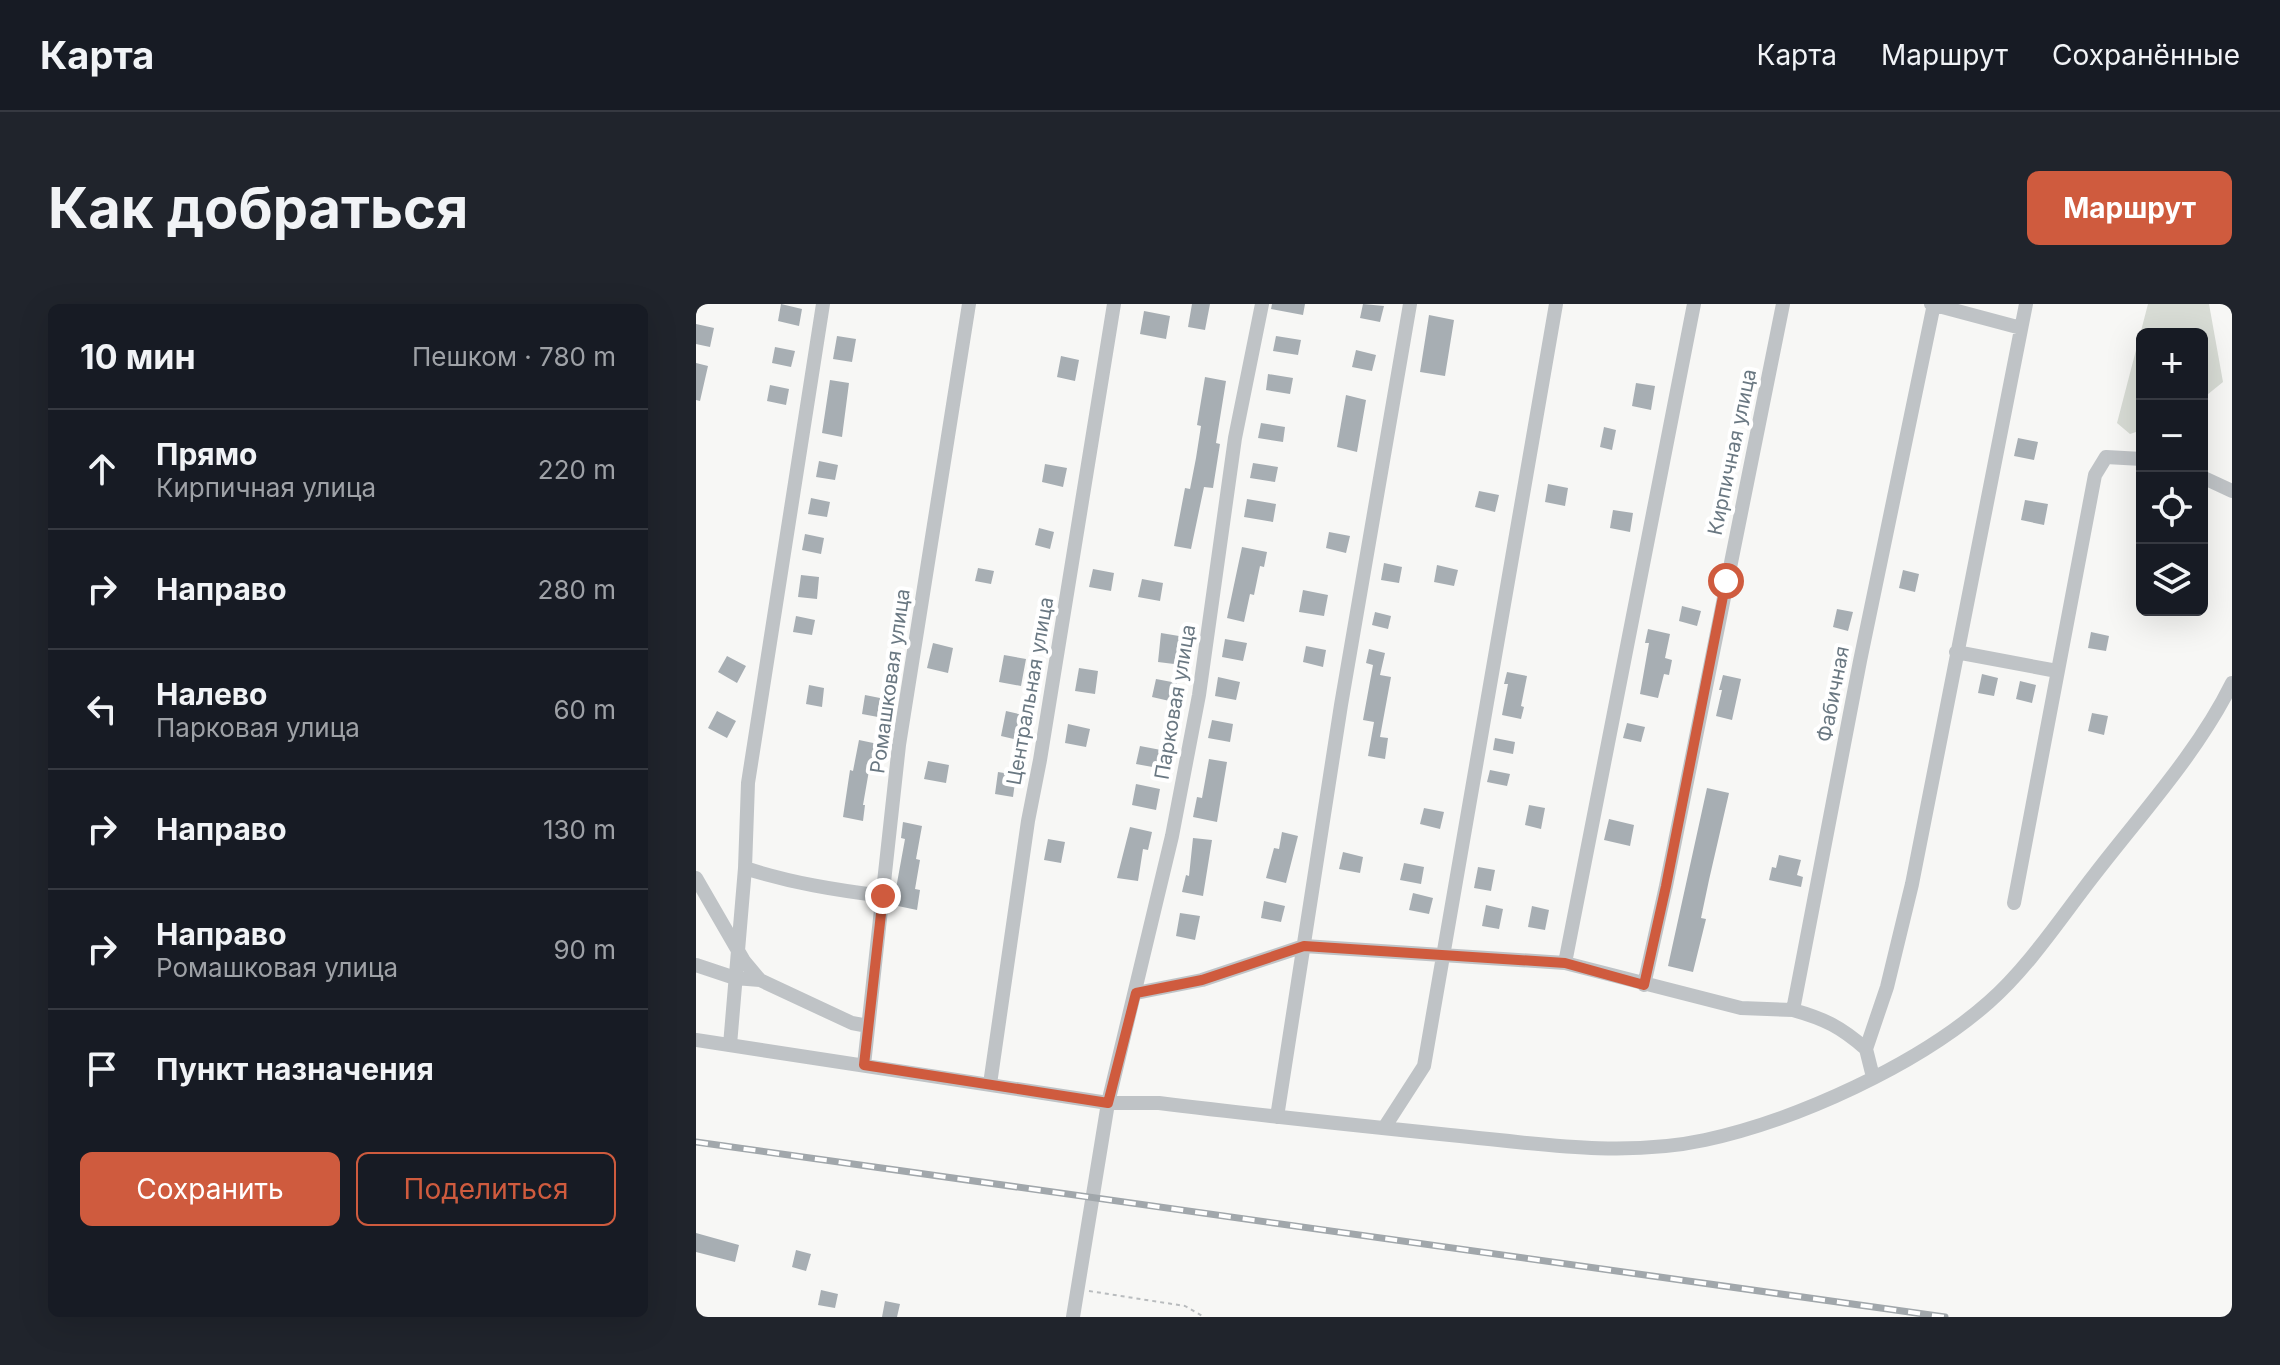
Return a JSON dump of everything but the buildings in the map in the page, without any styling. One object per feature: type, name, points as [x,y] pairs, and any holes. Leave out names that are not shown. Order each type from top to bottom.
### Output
[{"type":"street","points":[[730,1045],[745,868],[748,783],[823,304]]},
{"type":"street","name":"Ромашковая улица","points":[[864,1065],[899,745],[969,304]]},
{"type":"street","name":"Центральная улица","points":[[990,1084],[1028,821],[1114,304]]},
{"type":"street","name":"Парковая улица","points":[[1073,1317],[1108,1103],[1172,836],[1199,695],[1235,438],[1262,304]]},
{"type":"street","points":[[1277,1117],[1341,705],[1410,304]]},
{"type":"street","points":[[1384,1128],[1424,1066],[1556,304]]},
{"type":"street","points":[[1565,963],[1694,304]]},
{"type":"street","name":"Кирпичная улица","points":[[1644,985],[1783,304]]},
{"type":"street","points":[[1933,304],[2021,328]]},
{"type":"street","name":"Фабичная","points":[[1793,1010],[1933,304]]},
{"type":"street","points":[[1873,1077],[1866,1049],[1887,987],[1912,884],[2026,304]]},
{"type":"street","points":[[2014,903],[2095,475],[2106,457],[2136,459]]},
{"type":"street","points":[[2208,480],[2232,491]]},
{"type":"street","points":[[1956,652],[2057,671]]},
{"type":"street","points":[[696,1040],[1108,1103],[1159,1103],[1576,1146],[1643,1147],[1703,1140],[1769,1121],[1873,1077],[1941,1038],[1990,1001],[2036,950],[2172,775],[2221,706],[2232,683]]},
{"type":"street","points":[[745,868],[829,890],[883,896]]},
{"type":"street","points":[[697,885],[760,980]]},
{"type":"street","points":[[1136,993],[1202,980],[1304,946],[1565,963],[1741,1008],[1793,1010],[1823,1018],[1842,1028],[1866,1049]]},
{"type":"street","points":[[696,965],[735,978],[760,980],[852,1023],[868,1026]]},
{"type":"path","points":[[1080,1289],[1185,1306],[1204,1317]]},
{"type":"shaded area","points":[[2148,304],[2209,304],[2223,382],[2208,394],[2208,328],[2142,328]]},
{"type":"shaded area","points":[[2136,350],[2136,432],[2130,434],[2117,423]]},
{"type":"railway","points":[[696,1142],[1945,1317]]},
{"type":"route","points":[[883,896],[864,1065],[1108,1103],[1136,993],[1202,980],[1304,946],[1565,963],[1644,985],[1726,581]]}]
